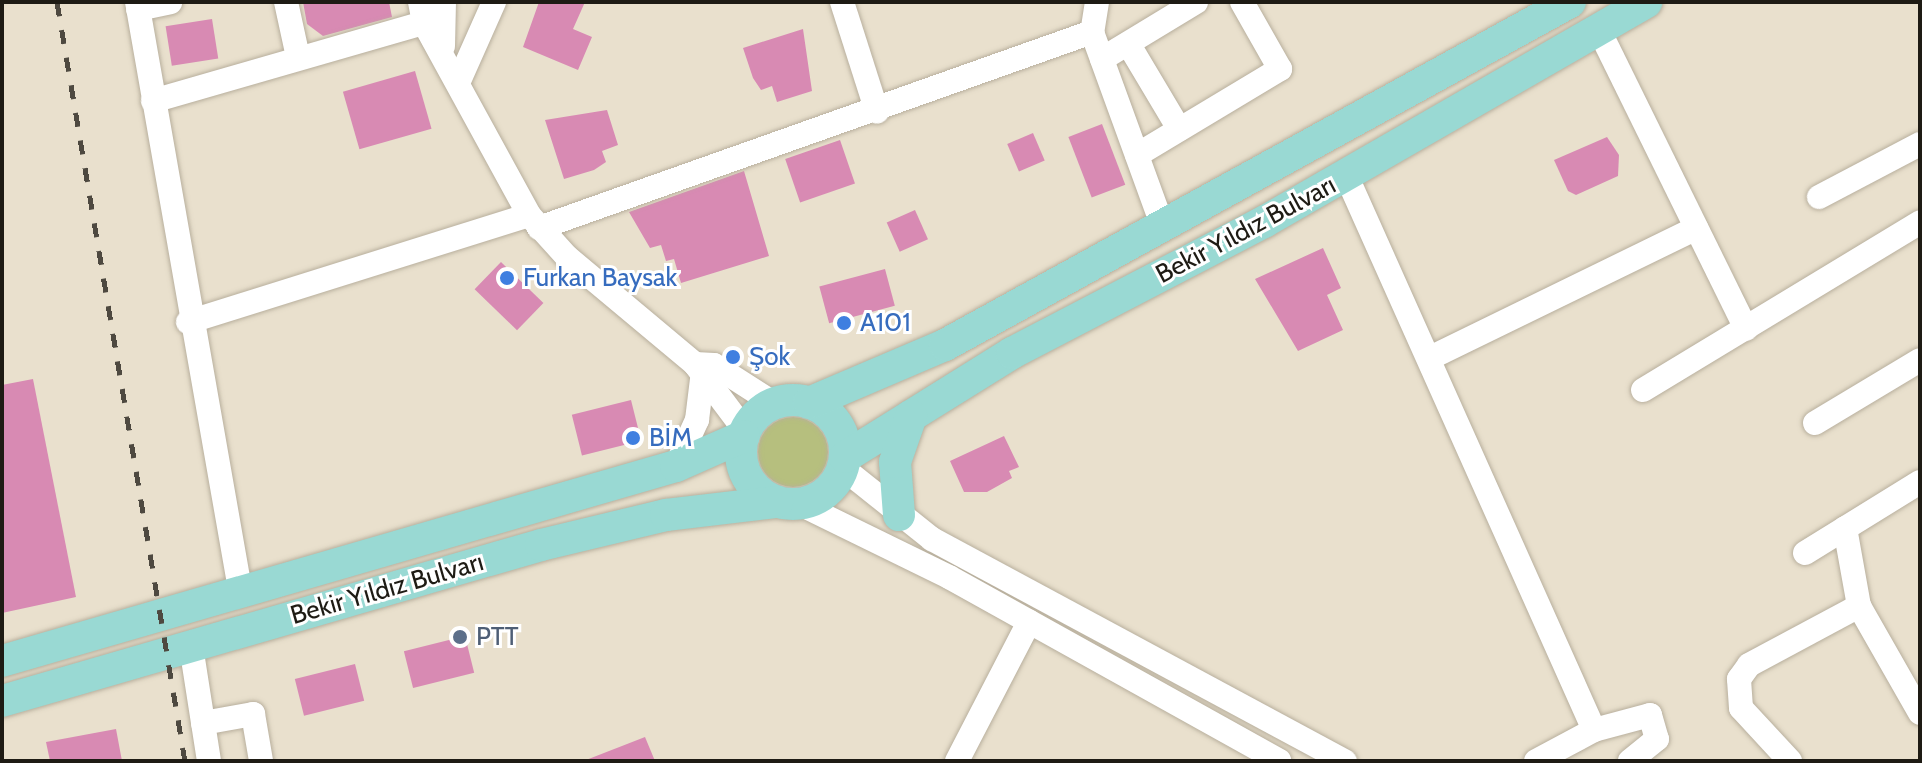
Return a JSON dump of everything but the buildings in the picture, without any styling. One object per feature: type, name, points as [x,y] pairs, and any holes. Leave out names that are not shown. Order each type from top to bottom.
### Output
[{"type":"main road","name":"Bekir Yıldız Bulvarı","points":[[809,403],[945,345],[1161,222],[1570,2]]},
{"type":"main road","name":"Bekir Yıldız Bulvarı","points":[[844,462],[1012,353],[1346,175],[1646,2]]},
{"type":"main road","points":[[809,403],[837,423],[844,462],[822,496],[789,503],[745,471],[745,434],[775,404],[809,403]]},
{"type":"main road","points":[[899,515],[895,462],[911,416]]},
{"type":"main road","name":"Bekir Yıldız Bulvarı","points":[[2,661],[241,595],[676,466],[745,434]]},
{"type":"main road","name":"Bekir Yıldız Bulvarı","points":[[2,701],[555,541],[666,515],[789,503]]},
{"type":"street","points":[[170,2],[138,5],[188,322],[241,595]]},
{"type":"street","points":[[286,2],[298,57]]},
{"type":"street","points":[[443,46],[444,2]]},
{"type":"street","points":[[458,83],[494,2]]},
{"type":"street","points":[[842,2],[877,112]]},
{"type":"street","points":[[1097,2],[1092,32],[1161,222]]},
{"type":"street","points":[[1102,59],[1196,2]]},
{"type":"street","points":[[1137,155],[1280,69],[1242,2]]},
{"type":"street","points":[[153,101],[298,57],[422,12],[443,46],[458,83],[534,222],[698,372],[745,434]]},
{"type":"street","points":[[1599,30],[1746,329]]},
{"type":"street","points":[[188,322],[534,222],[877,112],[1092,32]]},
{"type":"street","points":[[1129,45],[1179,129]]},
{"type":"street","points":[[1819,197],[1920,144]]},
{"type":"street","points":[[1346,175],[1432,357],[1594,730]]},
{"type":"street","points":[[1643,390],[1920,222]]},
{"type":"street","points":[[1432,357],[1696,228]]},
{"type":"street","points":[[1815,423],[1920,360]]},
{"type":"street","points":[[698,372],[714,365],[775,404]]},
{"type":"street","points":[[676,466],[697,420],[698,372]]},
{"type":"street","points":[[844,462],[899,515],[1345,761]]},
{"type":"street","points":[[1805,553],[1920,482]]},
{"type":"street","points":[[789,503],[1029,622],[1279,761]]},
{"type":"street","points":[[1845,528],[1859,606],[1920,713]]},
{"type":"street","points":[[1790,761],[1741,708],[1739,679],[1749,665],[1859,606]]},
{"type":"street","points":[[957,761],[1029,622]]},
{"type":"street","points":[[191,646],[209,761]]},
{"type":"street","points":[[203,723],[253,714],[261,761]]},
{"type":"street","points":[[1536,761],[1594,730],[1650,715],[1657,739],[1630,761]]},
{"type":"green space","points":[[793,417],[818,427],[828,452],[818,477],[793,487],[768,477],[758,452],[768,427]]},
{"type":"railway","points":[[57,2],[185,761]]},
{"type":"place","name":"Furkan Baysak","points":[[507,278]]},
{"type":"place","name":"A101","points":[[844,323]]},
{"type":"place","name":"Şok","points":[[733,357]]},
{"type":"place","name":"BİM","points":[[633,438]]},
{"type":"place","name":"PTT","points":[[460,637]]}]
